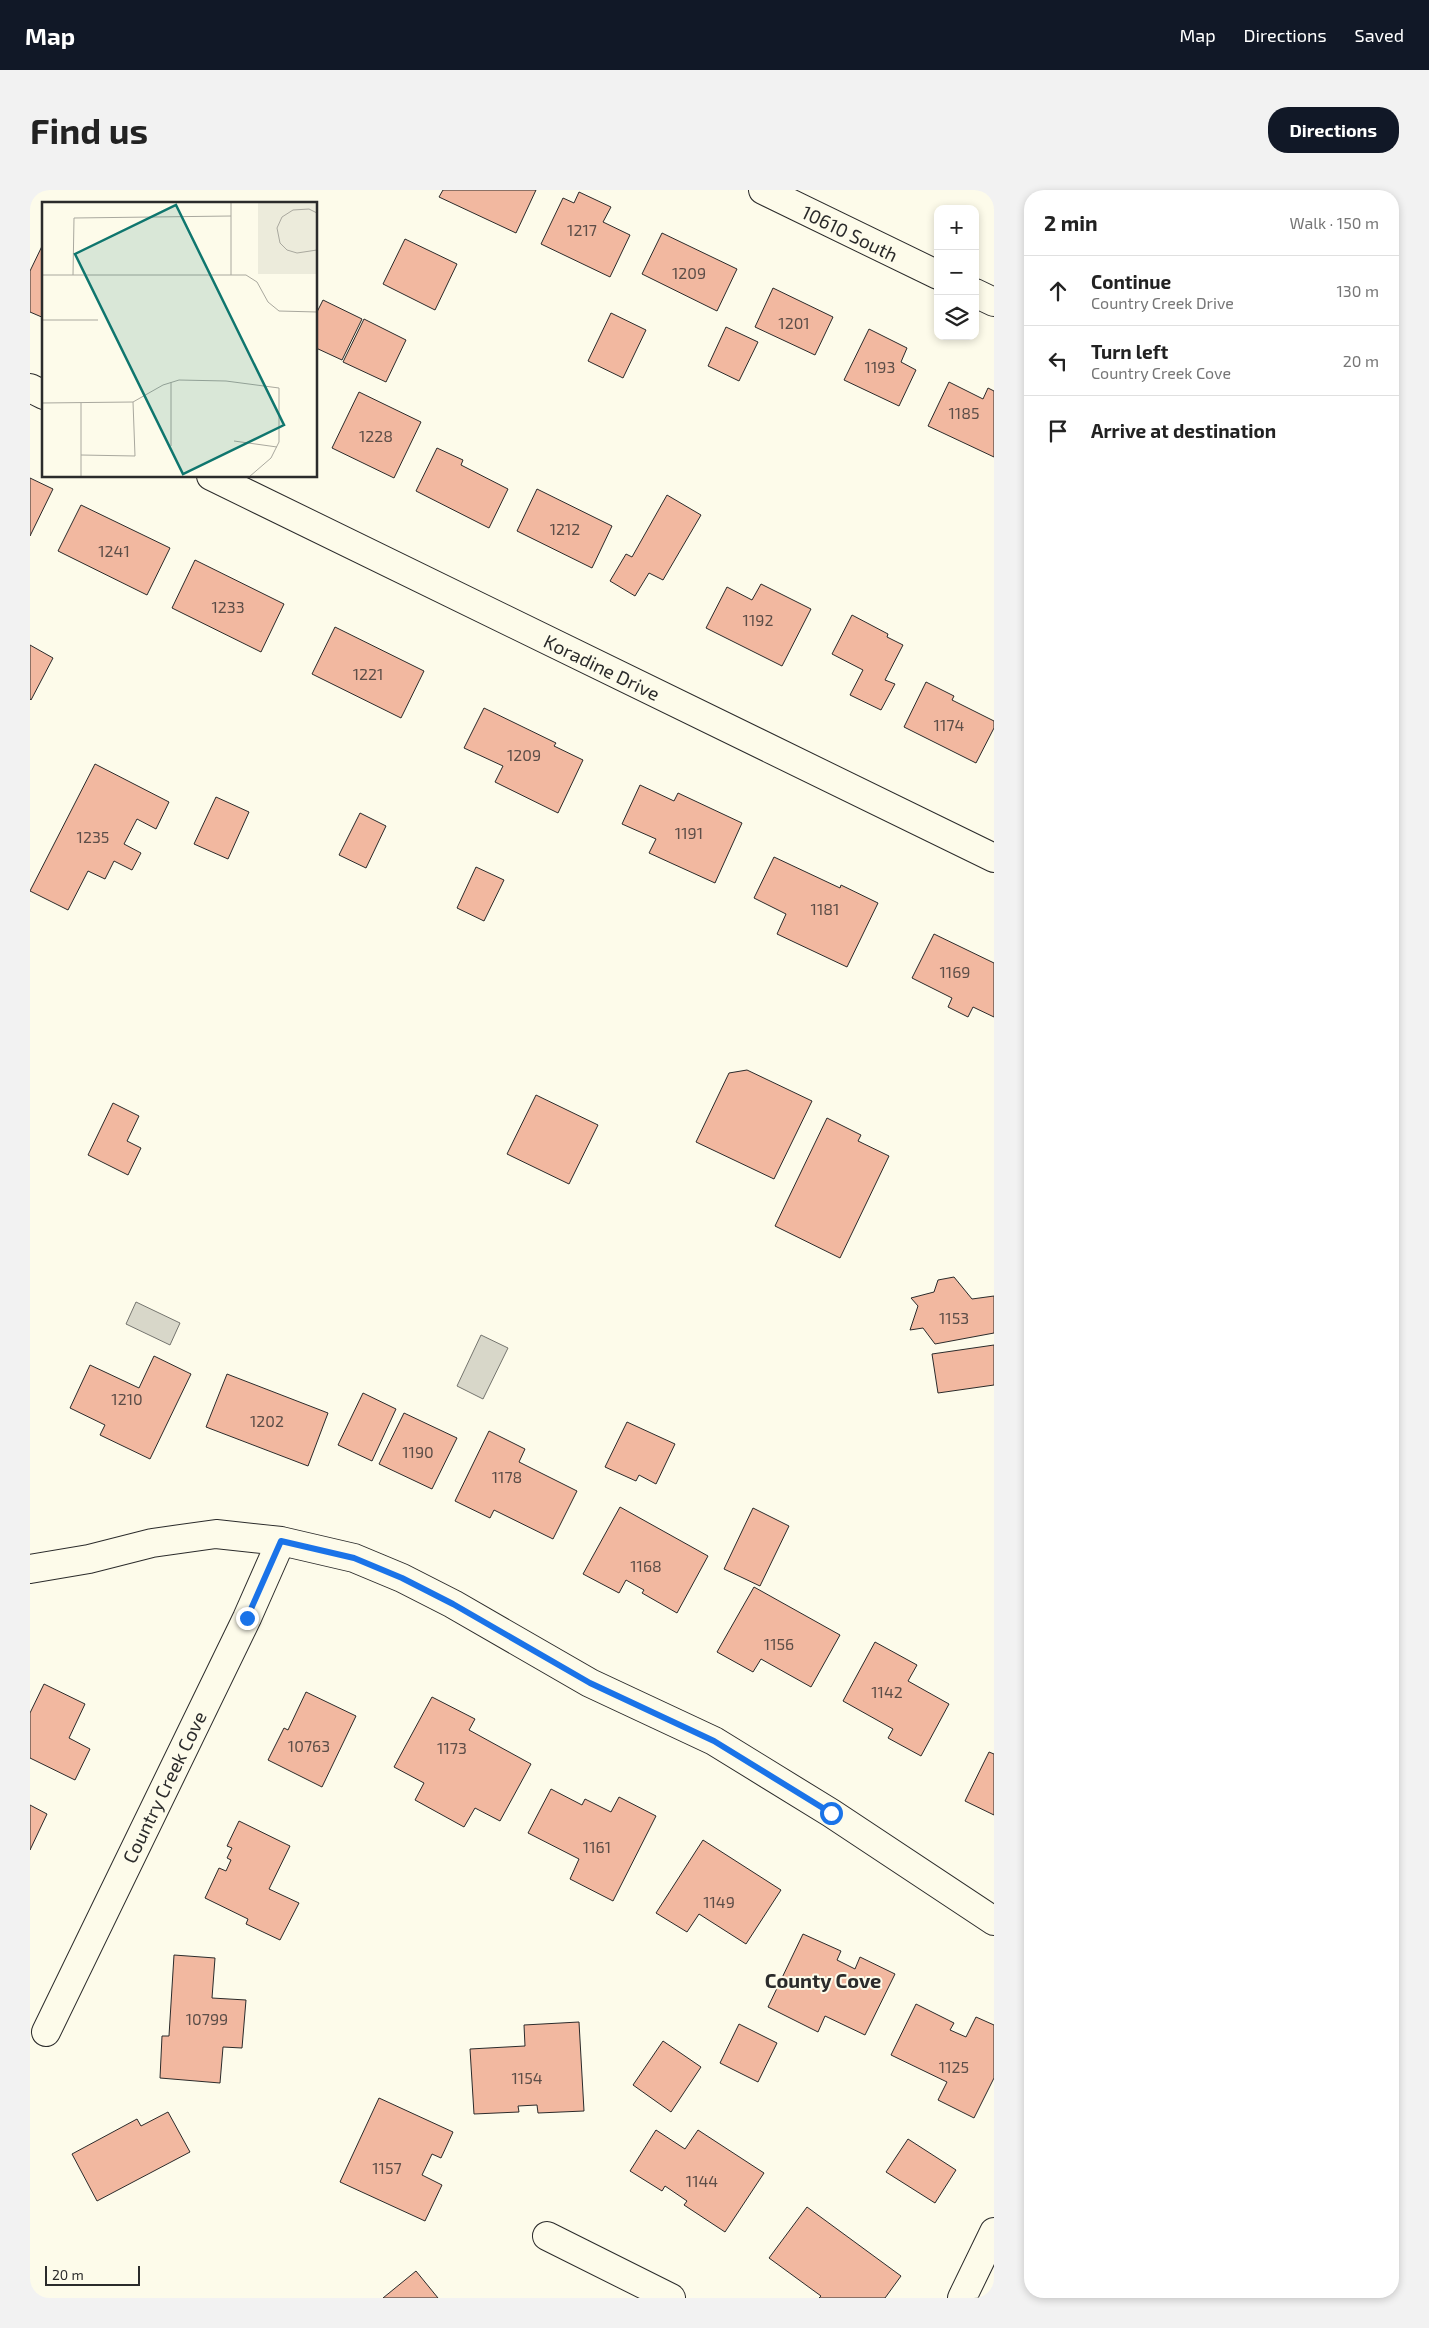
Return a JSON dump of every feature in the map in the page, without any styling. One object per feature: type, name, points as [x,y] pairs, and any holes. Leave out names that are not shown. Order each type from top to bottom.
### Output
[{"type":"street","name":"10610 South","points":[[763,190],[934,273]]},
{"type":"street","points":[[979,295],[994,302]]},
{"type":"street","points":[[30,388],[42,394]]},
{"type":"street","name":"Koradine Drive","points":[[215,478],[994,858]]},
{"type":"street","points":[[30,1568],[89,1560],[152,1543],[216,1534],[281,1541],[354,1558],[402,1578],[453,1604],[590,1683],[714,1741],[831,1813],[994,1921]]},
{"type":"street","name":"Country Creek Cove","points":[[46,2032],[247,1618],[281,1541]]},
{"type":"street","points":[[962,2298],[994,2232]]},
{"type":"street","points":[[547,2236],[671,2298]]},
{"type":"shaded area","points":[[136,1302],[180,1323],[170,1345],[126,1324]]},
{"type":"shaded area","points":[[481,1335],[508,1348],[483,1399],[457,1386]]},
{"type":"building","points":[[443,190],[536,190],[516,233],[439,197]]},
{"type":"building","points":[[579,192],[611,207],[603,222],[630,235],[610,277],[541,244],[563,198],[574,203]]},
{"type":"building","points":[[662,233],[737,269],[717,311],[642,274]]},
{"type":"building","points":[[405,239],[457,264],[435,310],[383,284]]},
{"type":"building","points":[[42,246],[42,317],[30,312],[30,271]]},
{"type":"building","points":[[773,288],[833,317],[815,355],[755,327]]},
{"type":"building","points":[[323,300],[362,319],[342,360],[318,349],[318,310]]},
{"type":"building","points":[[611,313],[646,330],[623,378],[588,361]]},
{"type":"building","points":[[364,319],[406,340],[386,382],[343,362]]},
{"type":"building","points":[[726,327],[758,342],[739,381],[708,366]]},
{"type":"building","points":[[869,329],[907,348],[901,362],[916,370],[899,406],[844,380]]},
{"type":"building","points":[[949,382],[983,399],[988,388],[994,391],[994,457],[928,426]]},
{"type":"building","points":[[359,392],[421,422],[394,478],[332,448]]},
{"type":"building","points":[[437,448],[463,460],[461,465],[508,489],[489,528],[416,491]]},
{"type":"building","points":[[30,478],[53,489],[30,536]]},
{"type":"building","points":[[537,489],[612,526],[592,568],[517,531]]},
{"type":"building","points":[[667,495],[701,515],[663,580],[649,573],[635,596],[610,581],[626,554],[632,557]]},
{"type":"building","points":[[81,505],[170,548],[147,595],[58,551]]},
{"type":"building","points":[[195,560],[284,604],[261,652],[172,608]]},
{"type":"building","points":[[761,584],[811,609],[782,666],[706,628],[727,587],[752,600]]},
{"type":"building","points":[[852,615],[888,634],[887,637],[903,645],[885,680],[895,684],[881,710],[850,695],[863,670],[832,654]]},
{"type":"building","points":[[335,627],[424,671],[401,718],[312,674]]},
{"type":"building","points":[[30,645],[53,658],[31,700],[30,699]]},
{"type":"building","points":[[926,682],[954,696],[952,700],[994,721],[994,728],[976,763],[904,727]]},
{"type":"building","points":[[484,708],[556,743],[554,746],[583,760],[558,813],[495,782],[503,766],[464,748]]},
{"type":"building","points":[[95,764],[169,802],[156,829],[137,819],[124,844],[141,853],[132,870],[114,861],[105,879],[88,871],[68,910],[30,891]]},
{"type":"building","points":[[640,785],[674,801],[678,793],[742,823],[715,883],[649,853],[656,839],[622,824]]},
{"type":"building","points":[[216,797],[249,812],[228,859],[194,844]]},
{"type":"building","points":[[360,813],[386,826],[366,868],[339,855]]},
{"type":"building","points":[[774,857],[840,888],[841,885],[878,903],[847,967],[777,934],[786,914],[754,898]]},
{"type":"building","points":[[476,867],[504,880],[484,921],[457,908]]},
{"type":"building","points":[[934,934],[994,963],[994,1017],[973,1007],[968,1017],[948,1007],[952,998],[912,978]]},
{"type":"building","points":[[747,1070],[812,1101],[774,1179],[696,1142],[729,1073]]},
{"type":"building","points":[[536,1095],[598,1125],[569,1184],[507,1154]]},
{"type":"building","points":[[113,1103],[139,1116],[127,1141],[141,1148],[128,1175],[88,1155]]},
{"type":"building","points":[[827,1118],[861,1135],[858,1141],[889,1156],[840,1258],[775,1226]]},
{"type":"building","points":[[954,1277],[972,1299],[994,1296],[994,1333],[935,1344],[923,1328],[910,1330],[918,1306],[911,1298],[934,1292],[938,1280]]},
{"type":"building","points":[[994,1345],[994,1385],[938,1393],[932,1354]]},
{"type":"building","points":[[154,1356],[191,1374],[150,1459],[100,1435],[105,1425],[70,1408],[90,1365],[139,1388]]},
{"type":"building","points":[[227,1374],[328,1413],[308,1466],[206,1427]]},
{"type":"building","points":[[363,1393],[396,1409],[372,1461],[338,1445]]},
{"type":"building","points":[[404,1413],[457,1438],[432,1489],[379,1464]]},
{"type":"building","points":[[627,1422],[675,1444],[656,1484],[639,1475],[636,1481],[605,1467]]},
{"type":"building","points":[[489,1431],[525,1449],[519,1462],[577,1491],[553,1539],[494,1510],[490,1518],[455,1501]]},
{"type":"building","points":[[620,1507],[708,1556],[677,1613],[642,1593],[644,1590],[626,1580],[619,1593],[583,1574]]},
{"type":"building","points":[[753,1508],[789,1526],[760,1586],[724,1569]]},
{"type":"building","points":[[754,1587],[840,1635],[811,1687],[761,1659],[753,1672],[717,1652]]},
{"type":"building","points":[[875,1642],[917,1665],[908,1681],[949,1704],[921,1756],[888,1738],[893,1729],[843,1701]]},
{"type":"building","points":[[44,1684],[85,1704],[69,1738],[90,1749],[75,1780],[30,1758],[30,1713]]},
{"type":"building","points":[[306,1692],[356,1716],[322,1787],[268,1760],[284,1728],[288,1730]]},
{"type":"building","points":[[432,1697],[475,1719],[469,1730],[531,1764],[500,1821],[475,1808],[464,1827],[415,1800],[424,1783],[394,1767]]},
{"type":"building","points":[[989,1752],[994,1754],[994,1815],[965,1801]]},
{"type":"building","points":[[551,1789],[582,1805],[585,1799],[611,1812],[619,1797],[656,1816],[613,1901],[570,1879],[579,1859],[528,1833]]},
{"type":"building","points":[[30,1805],[47,1814],[30,1850]]},
{"type":"building","points":[[239,1821],[290,1846],[269,1889],[299,1903],[280,1940],[246,1924],[248,1919],[205,1898],[219,1868],[226,1871],[231,1860],[227,1858],[232,1848],[227,1846]]},
{"type":"building","points":[[703,1840],[781,1890],[746,1944],[699,1914],[687,1932],[656,1913]]},
{"type":"building","points":[[803,1934],[841,1951],[837,1960],[855,1969],[860,1957],[895,1974],[865,2035],[825,2016],[818,2032],[768,2007]]},
{"type":"building","points":[[174,1955],[215,1958],[212,1998],[246,2000],[242,2048],[223,2047],[220,2083],[160,2078],[162,2036],[169,2036]]},
{"type":"building","points":[[916,2004],[954,2023],[950,2030],[966,2037],[976,2017],[994,2025],[994,2078],[974,2118],[938,2100],[947,2082],[891,2055]]},
{"type":"building","points":[[579,2022],[584,2111],[538,2113],[537,2105],[518,2106],[519,2112],[474,2114],[470,2049],[525,2046],[524,2025]]},
{"type":"building","points":[[739,2024],[777,2043],[758,2082],[720,2063]]},
{"type":"building","points":[[663,2041],[701,2067],[671,2112],[633,2085]]},
{"type":"building","points":[[379,2098],[453,2132],[441,2158],[432,2154],[422,2175],[442,2185],[425,2221],[340,2182]]},
{"type":"building","points":[[168,2112],[190,2152],[97,2201],[72,2154],[137,2119],[141,2126]]},
{"type":"building","points":[[656,2130],[685,2149],[698,2130],[764,2173],[725,2232],[684,2205],[687,2201],[665,2186],[662,2191],[630,2171]]},
{"type":"building","points":[[908,2139],[956,2170],[935,2203],[886,2172]]},
{"type":"building","points":[[807,2207],[901,2276],[885,2298],[819,2298],[821,2296],[769,2258]]},
{"type":"building","points":[[416,2271],[438,2298],[383,2298]]},
{"type":"district","name":"County Cove","points":[[823,1980]]},
{"type":"route","points":[[247,1618],[281,1541],[354,1558],[402,1578],[453,1604],[590,1683],[714,1741],[831,1813]]}]
